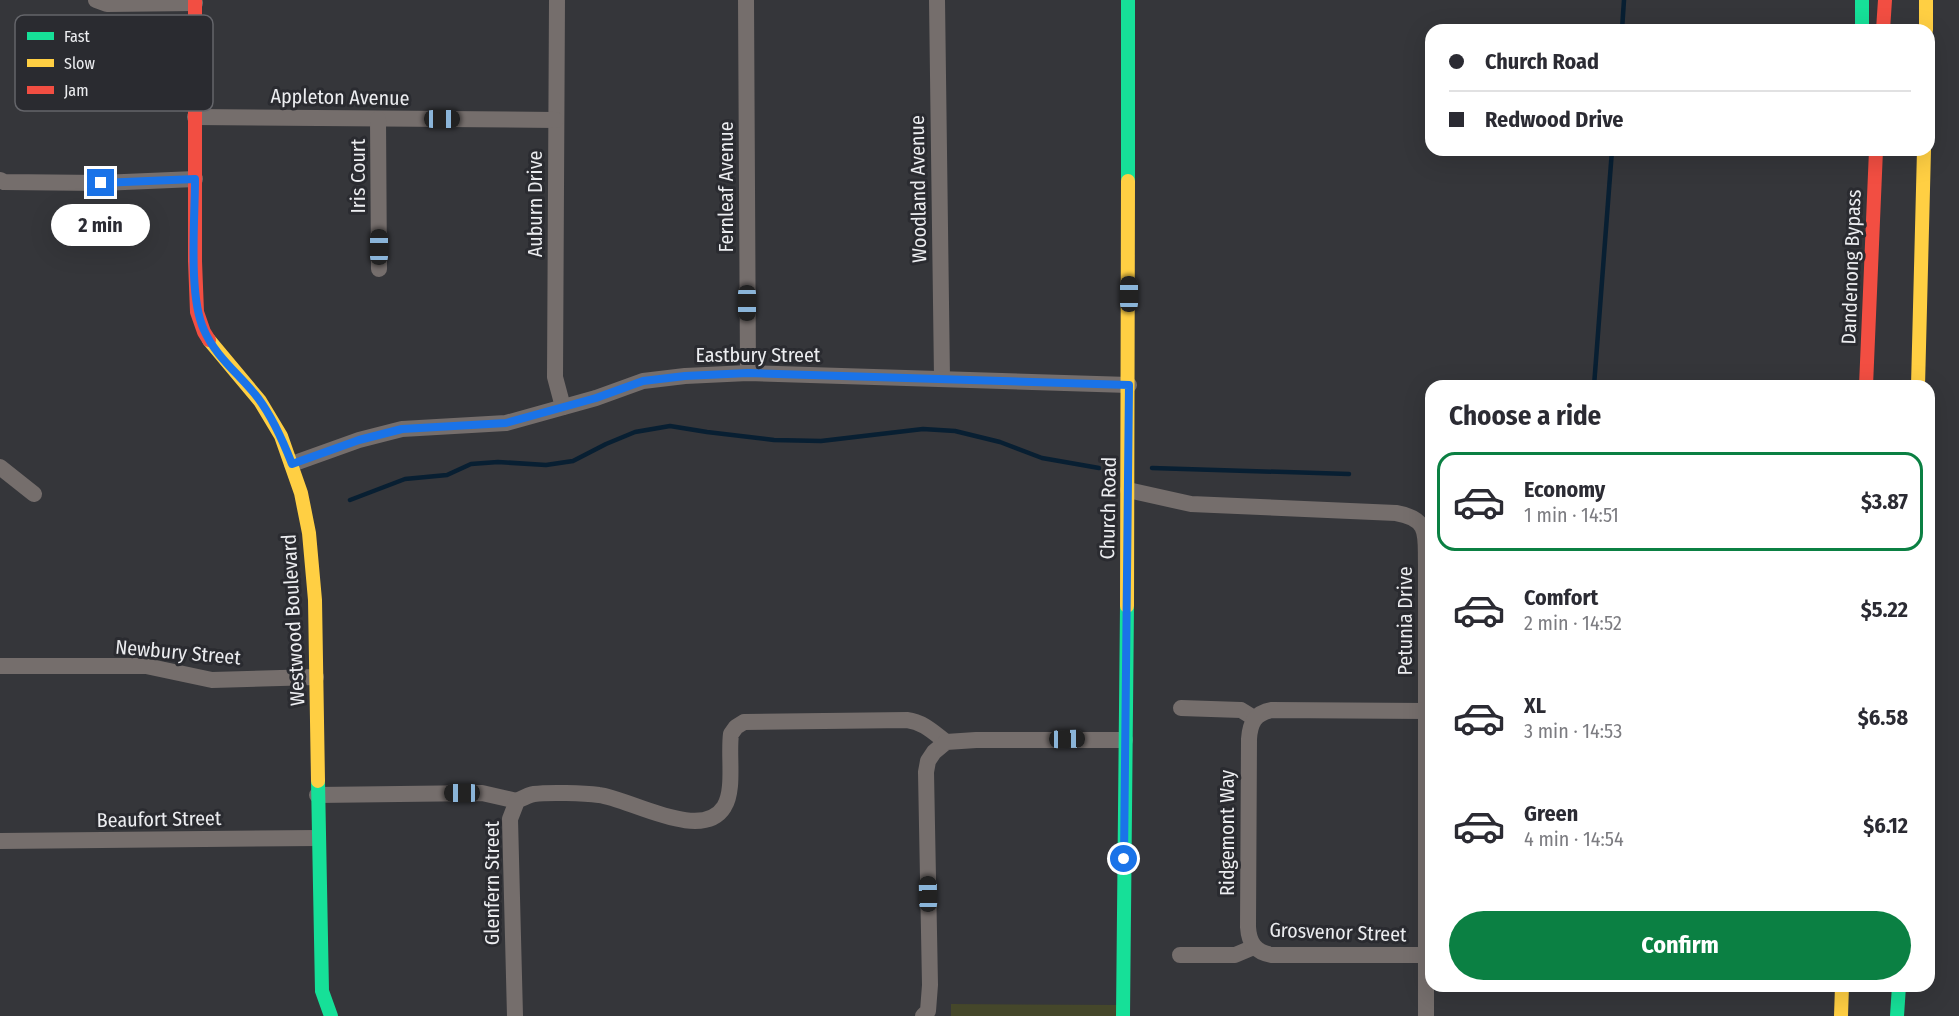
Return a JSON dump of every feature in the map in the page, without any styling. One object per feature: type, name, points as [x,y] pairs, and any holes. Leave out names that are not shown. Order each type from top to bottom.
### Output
[{"type":"main road","name":"Church Road","points":[[1123,1016],[1129,385],[1128,0]]},
{"type":"main road","points":[[1862,0],[1862,24]]},
{"type":"main road","points":[[1883,24],[1885,0]]},
{"type":"main road","points":[[1926,0],[1926,24]]},
{"type":"main road","name":"Westwood Boulevard","points":[[195,111],[195,296],[201,323],[211,343],[260,400],[281,436],[301,493],[309,533],[315,600],[322,991],[331,1016]]},
{"type":"main road","points":[[1864,156],[1872,220]]},
{"type":"main road","name":"Dandenong Bypass","points":[[1866,380],[1876,156]]},
{"type":"main road","points":[[1918,380],[1924,156]]},
{"type":"main road","points":[[1841,1016],[1842,992]]},
{"type":"main road","points":[[1897,1016],[1898,992]]},
{"type":"main road","points":[[1899,992],[1903,1016]]},
{"type":"street","points":[[96,0],[107,4],[195,1]]},
{"type":"street","name":"Auburn Drive","points":[[557,0],[555,377],[563,407]]},
{"type":"street","name":"Fernleaf Avenue","points":[[746,0],[748,373]]},
{"type":"street","name":"Woodland Avenue","points":[[937,0],[942,378]]},
{"type":"street","name":"Appleton Avenue","points":[[195,117],[556,120]]},
{"type":"street","name":"Iris Court","points":[[378,119],[379,269]]},
{"type":"street","points":[[0,180],[4,182],[101,183],[195,179]]},
{"type":"street","name":"Eastbury Street","points":[[292,464],[359,440],[402,429],[506,423],[643,381],[696,375],[748,373],[1129,385]]},
{"type":"street","points":[[0,467],[34,494]]},
{"type":"street","name":"Petunia Drive","points":[[1128,490],[1191,504],[1396,513],[1415,518],[1422,526],[1425,538]]},
{"type":"street","name":"Newbury Street","points":[[0,666],[146,666],[212,680],[316,677]]},
{"type":"street","points":[[1181,708],[1241,710],[1254,718],[1272,710],[1425,711]]},
{"type":"street","name":"Ridgemont Way","points":[[1254,718],[1249,733],[1248,927],[1254,947]]},
{"type":"street","name":"Glenfern Street","points":[[515,1016],[510,819],[517,801],[535,794],[599,795],[670,817],[710,819],[724,807],[729,795],[731,734],[744,722],[907,720],[917,721],[946,742]]},
{"type":"street","points":[[923,1016],[928,1011],[930,985],[926,772],[928,761],[934,752],[946,742],[976,740],[1125,740]]},
{"type":"street","points":[[317,795],[482,793],[517,801]]},
{"type":"street","name":"Beaufort Street","points":[[0,841],[318,838]]},
{"type":"street","name":"Grosvenor Street","points":[[1180,955],[1235,955],[1254,947],[1263,953],[1272,955],[1425,956]]},
{"type":"street","name":"Petunia Drive","points":[[1426,992],[1426,1016]]},
{"type":"green space","points":[[951,1004],[1121,1005],[1120,1016],[951,1016]]},
{"type":"waterway","points":[[1622,24],[1624,0]]},
{"type":"waterway","points":[[1594,380],[1612,156]]},
{"type":"waterway","points":[[350,500],[405,479],[447,475],[471,464],[498,462],[546,465],[573,461],[635,432],[670,426],[774,440],[821,441],[923,429],[955,431],[1000,442],[1042,458],[1099,468]]},
{"type":"waterway","points":[[1152,468],[1349,474]]},
{"type":"traffic: fast","points":[[1128,0],[1128,181]]},
{"type":"traffic: fast","points":[[1862,0],[1862,24]]},
{"type":"traffic: fast","points":[[1123,1016],[1127,606]]},
{"type":"traffic: fast","points":[[318,781],[322,991],[331,1016]]},
{"type":"traffic: fast","points":[[1897,1016],[1899,992]]},
{"type":"traffic: slow","points":[[1926,0],[1926,24]]},
{"type":"traffic: slow","points":[[1918,380],[1924,156]]},
{"type":"traffic: slow","points":[[1127,606],[1128,181]]},
{"type":"traffic: slow","points":[[209,340],[260,401],[281,436],[301,493],[309,533],[315,600],[318,781]]},
{"type":"traffic: slow","points":[[1841,1016],[1842,992]]},
{"type":"traffic: jam","points":[[195,0],[195,15]]},
{"type":"traffic: jam","points":[[1883,24],[1885,0]]},
{"type":"traffic: jam","points":[[195,111],[197,312],[209,340]]},
{"type":"traffic: jam","points":[[1866,380],[1876,156]]},
{"type":"route","points":[[101,183],[195,179],[197,312],[204,332],[211,343],[249,386],[271,417],[292,464],[359,440],[402,429],[506,423],[596,398],[643,381],[685,376],[748,373],[1129,385],[1124,859]]}]
